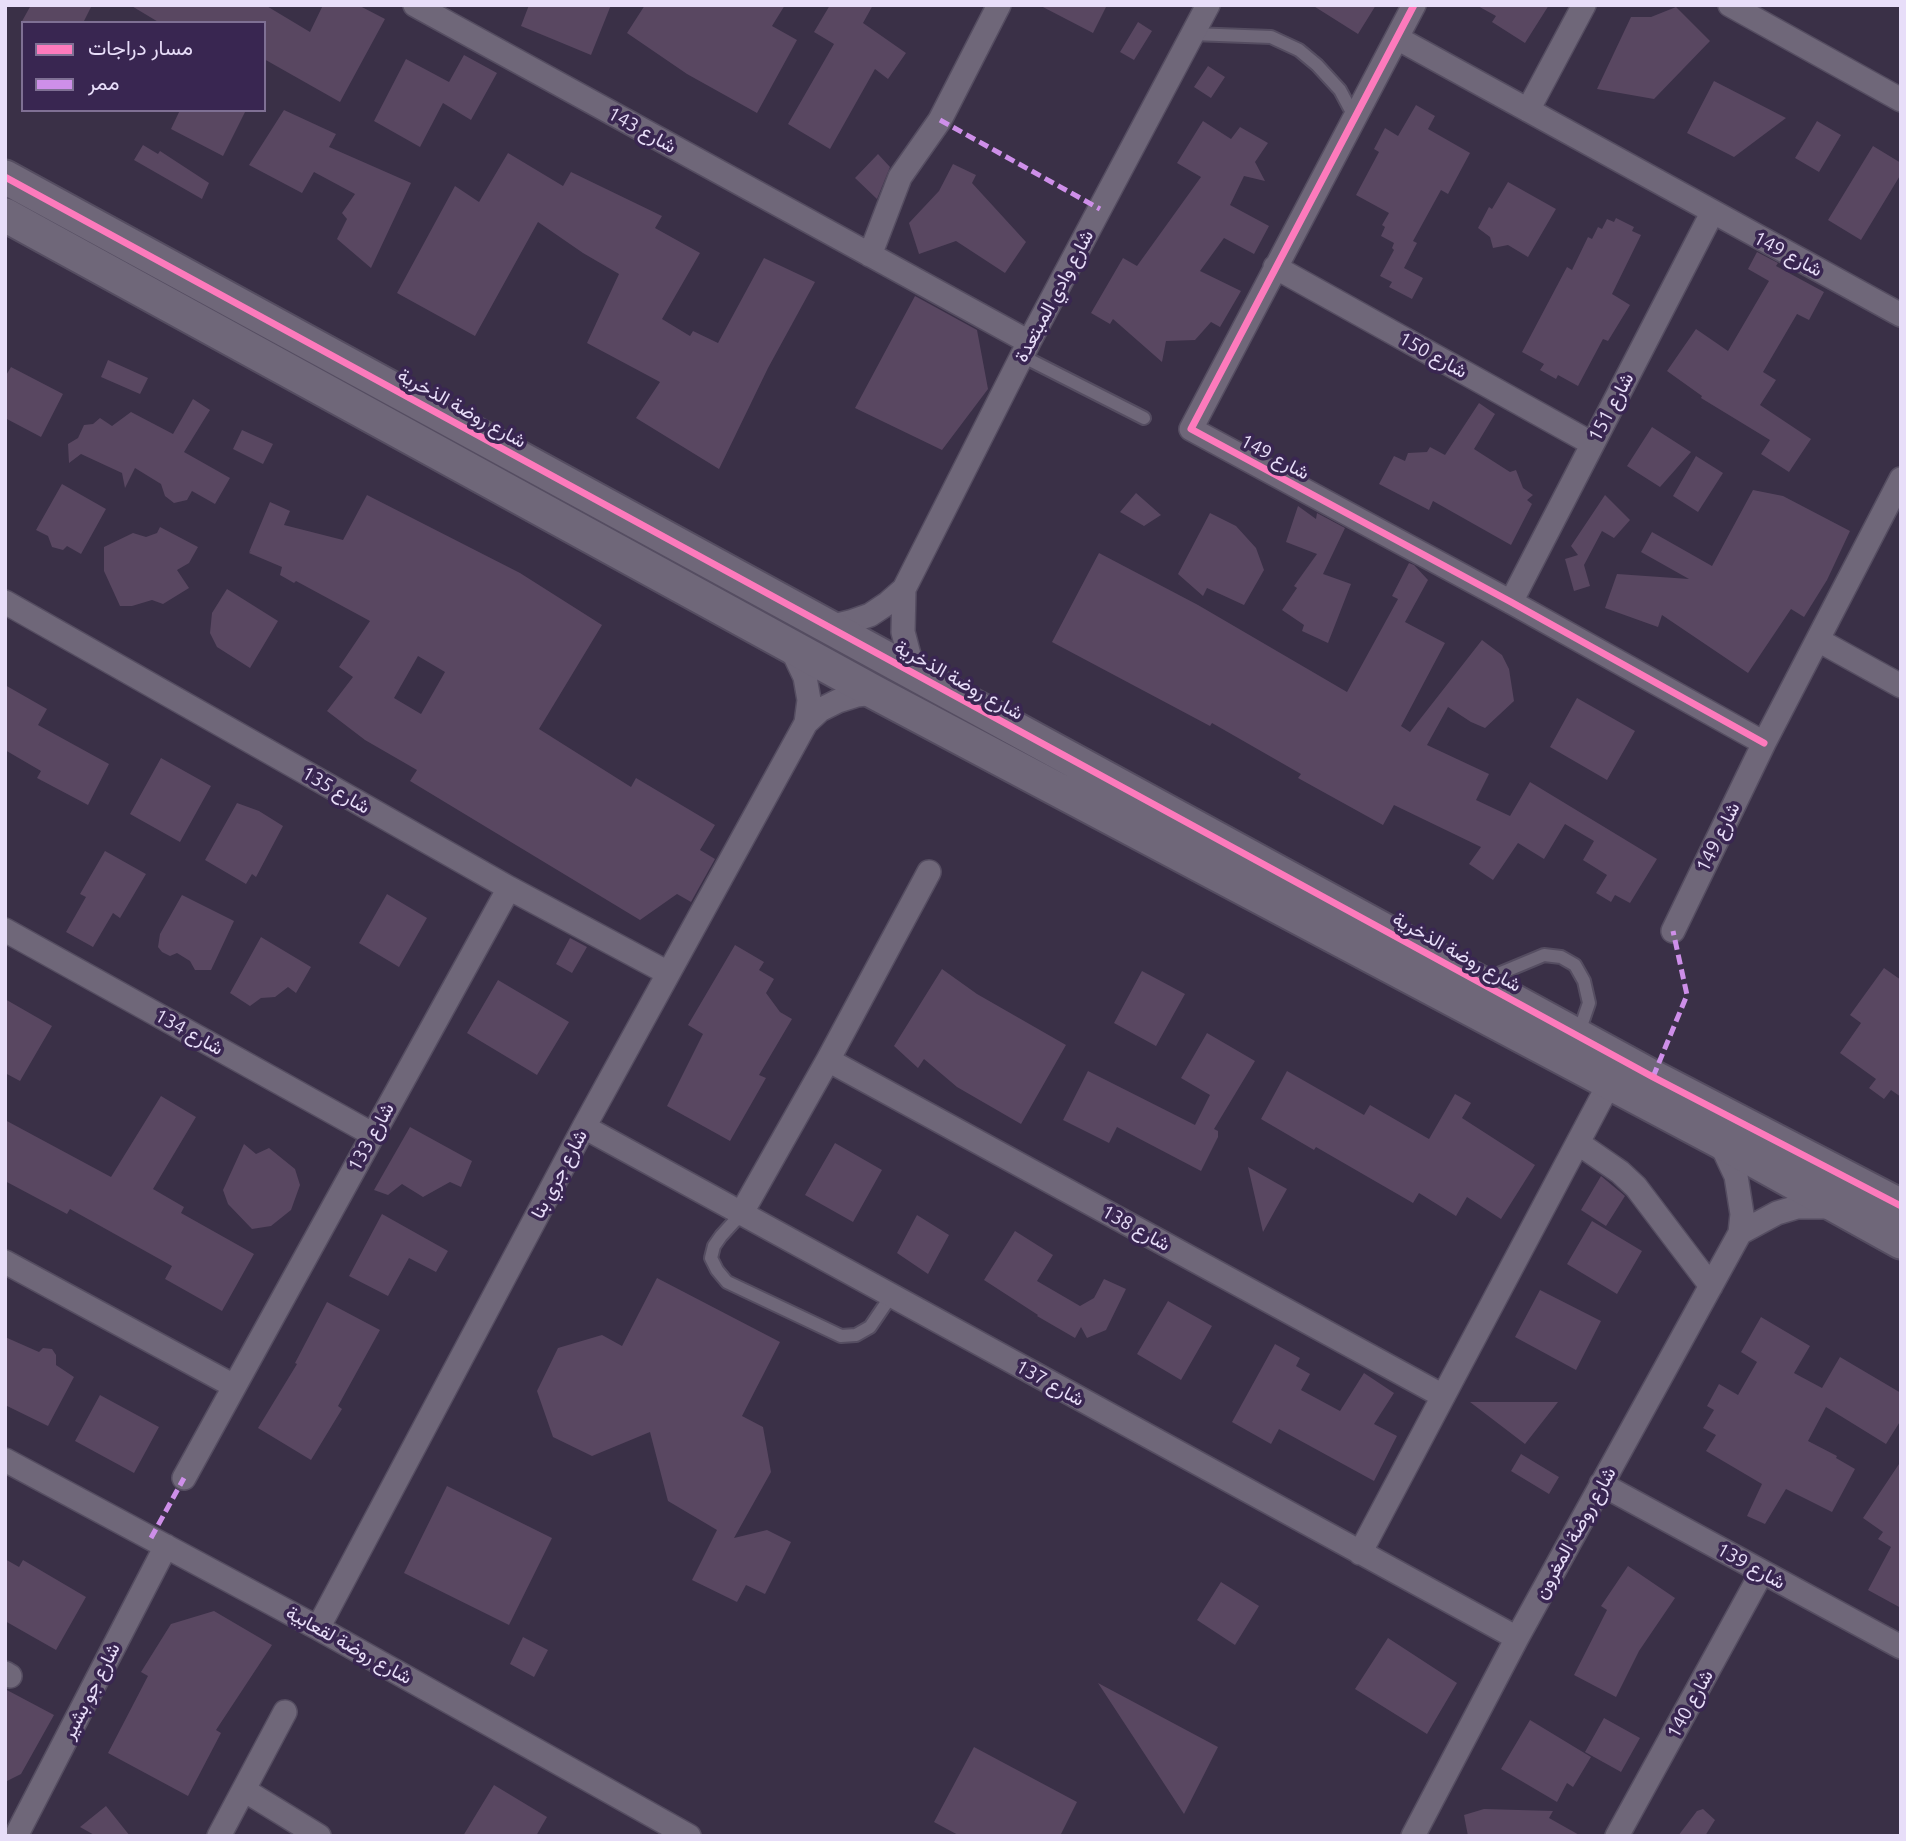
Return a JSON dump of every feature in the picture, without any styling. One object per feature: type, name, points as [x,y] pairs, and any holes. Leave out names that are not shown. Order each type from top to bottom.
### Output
[{"type":"street","name":"شارع 143","points":[[415,5],[870,255],[1026,349]]},
{"type":"street","points":[[870,255],[900,177],[940,120],[999,5]]},
{"type":"street","name":"شارع وادي المبتعدة","points":[[829,627],[870,615],[904,589],[1026,349],[1208,5]]},
{"type":"street","name":"شارع 149","points":[[1414,5],[1191,429],[1764,743]]},
{"type":"street","points":[[1528,110],[1584,5]]},
{"type":"street","points":[[1730,5],[1901,100]]},
{"type":"street","name":"شارع 149","points":[[1397,38],[1901,315]]},
{"type":"street","name":"شارع روضة الذخرية","points":[[5,177],[1578,1036],[1901,1206]]},
{"type":"street","name":"شارع 151","points":[[1511,602],[1712,213]]},
{"type":"street","points":[[5,215],[876,693],[1610,1082],[1901,1242]]},
{"type":"street","name":"شارع 150","points":[[1275,267],[1591,443]]},
{"type":"street","name":"شارع 149","points":[[1672,931],[1764,743],[1901,479]]},
{"type":"street","name":"شارع وادي المبتعدة","points":[[904,589],[903,632],[914,674]]},
{"type":"street","name":"شارع 135","points":[[5,602],[509,888],[668,973]]},
{"type":"street","name":"شارع جري بنا","points":[[780,639],[796,656],[805,677],[808,700],[806,723]]},
{"type":"street","points":[[1818,640],[1901,686]]},
{"type":"street","name":"شارع جري بنا","points":[[318,1628],[584,1127],[806,723],[820,710],[838,701],[876,693]]},
{"type":"street","points":[[741,1214],[929,872]]},
{"type":"street","name":"شارع 133","points":[[184,1478],[509,888]]},
{"type":"street","name":"شارع 134","points":[[5,930],[372,1134]]},
{"type":"street","name":"شارع 138","points":[[828,1060],[1443,1396]]},
{"type":"street","points":[[1360,1553],[1610,1082]]},
{"type":"street","name":"شارع 137","points":[[584,1127],[1517,1637]]},
{"type":"street","points":[[1720,1141],[1736,1176],[1742,1214],[1741,1233]]},
{"type":"street","points":[[1578,1143],[1636,1186],[1711,1286]]},
{"type":"street","points":[[1741,1233],[1777,1213],[1797,1207],[1839,1208]]},
{"type":"street","name":"شارع روضة المغرون","points":[[1413,1836],[1517,1637],[1741,1233]]},
{"type":"street","points":[[5,1262],[234,1386]]},
{"type":"street","name":"شارع روضة لقعابية","points":[[5,1460],[318,1628],[690,1836]]},
{"type":"street","name":"شارع 139","points":[[1601,1484],[1901,1647]]},
{"type":"street","name":"شارع جو بشير","points":[[16,1836],[166,1546]]},
{"type":"street","name":"شارع 140","points":[[1617,1836],[1762,1572]]},
{"type":"street","points":[[219,1836],[285,1712]]},
{"type":"street","points":[[244,1790],[319,1836]]},
{"type":"lane","points":[[1193,34],[1271,37],[1299,50],[1340,90],[1355,118]]},
{"type":"lane","points":[[1026,349],[1144,418]]},
{"type":"lane","points":[[1474,979],[1496,975],[1544,955],[1561,957],[1575,965],[1587,992],[1588,1003],[1578,1036]]},
{"type":"lane","points":[[741,1214],[714,1246],[711,1258],[727,1282],[841,1336],[856,1335],[870,1327],[891,1296]]},
{"type":"building","points":[[31,5],[92,5],[84,21],[22,21]]},
{"type":"building","points":[[130,5],[265,5],[310,32],[323,5],[358,5],[385,19],[340,102],[266,60],[266,21],[157,21]]},
{"type":"building","points":[[529,5],[611,5],[591,55],[521,26]]},
{"type":"building","points":[[645,5],[785,5],[772,26],[797,40],[757,113],[687,74],[627,33]]},
{"type":"building","points":[[830,5],[873,5],[863,23],[906,53],[888,79],[875,69],[830,149],[788,124],[834,44],[814,32]]},
{"type":"building","points":[[1039,5],[1107,5],[1093,33]]},
{"type":"building","points":[[1312,5],[1376,5],[1358,34]]},
{"type":"building","points":[[1476,5],[1549,5],[1525,43],[1492,22],[1496,16]]},
{"type":"building","points":[[1676,7],[1710,41],[1654,99],[1597,89],[1631,17],[1651,17]]},
{"type":"building","points":[[1138,22],[1152,31],[1134,60],[1120,52]]},
{"type":"building","points":[[464,55],[497,73],[471,120],[443,103],[420,147],[374,121],[406,59],[449,82]]},
{"type":"building","points":[[1208,66],[1225,77],[1211,98],[1194,87]]},
{"type":"building","points":[[1714,81],[1786,118],[1734,157],[1687,133]]},
{"type":"building","points":[[1416,105],[1435,116],[1428,129],[1470,153],[1448,194],[1441,190],[1413,241],[1417,243],[1404,268],[1423,278],[1412,299],[1389,287],[1392,282],[1380,276],[1394,250],[1394,243],[1381,236],[1385,227],[1382,225],[1389,213],[1356,195],[1379,152],[1374,149],[1385,128],[1398,136]]},
{"type":"building","points":[[284,110],[336,134],[329,147],[411,183],[371,268],[337,239],[347,219],[342,213],[355,194],[314,172],[302,193],[249,165]]},
{"type":"building","points":[[179,112],[245,112],[223,156],[171,129]]},
{"type":"building","points":[[1203,121],[1231,139],[1240,127],[1268,143],[1255,162],[1265,181],[1244,176],[1230,205],[1269,226],[1254,254],[1224,238],[1200,271],[1241,291],[1220,327],[1211,322],[1195,340],[1166,341],[1162,362],[1113,319],[1110,324],[1091,313],[1123,258],[1137,266],[1201,177],[1177,163]]},
{"type":"building","points":[[1817,121],[1841,135],[1819,172],[1795,158]]},
{"type":"building","points":[[143,145],[158,154],[160,151],[209,183],[202,199],[134,160]]},
{"type":"building","points":[[1873,146],[1901,163],[1901,174],[1861,240],[1828,220]]},
{"type":"building","points":[[508,153],[563,186],[571,172],[662,216],[655,228],[700,253],[662,319],[690,336],[693,331],[718,343],[764,258],[815,282],[768,368],[719,469],[636,418],[660,382],[587,343],[619,274],[538,222],[475,336],[397,293],[455,186],[479,202]]},
{"type":"building","points":[[878,154],[890,167],[877,199],[855,178]]},
{"type":"building","points":[[953,164],[976,175],[972,183],[1026,242],[1005,273],[956,241],[919,254],[909,223],[939,191]]},
{"type":"building","points":[[1508,182],[1556,209],[1528,257],[1508,245],[1493,248],[1490,237],[1478,228],[1489,207],[1492,209]]},
{"type":"building","points":[[1616,218],[1634,227],[1632,231],[1641,235],[1612,294],[1630,305],[1608,341],[1603,339],[1578,386],[1558,375],[1556,379],[1540,370],[1544,364],[1522,352],[1567,267],[1572,270],[1588,237],[1592,239],[1598,227],[1602,229],[1607,219],[1614,222]]},
{"type":"building","points":[[1757,252],[1778,263],[1776,266],[1824,292],[1809,320],[1797,314],[1763,372],[1776,380],[1760,405],[1811,439],[1789,472],[1761,454],[1770,440],[1701,398],[1702,396],[1667,371],[1696,329],[1728,351],[1769,281],[1748,269]]},
{"type":"building","points":[[915,296],[977,330],[988,389],[942,450],[855,408]]},
{"type":"building","points":[[108,360],[148,378],[140,394],[101,377]]},
{"type":"building","points":[[11,367],[63,394],[41,437],[5,418],[5,377]]},
{"type":"building","points":[[193,399],[210,410],[184,452],[230,478],[215,504],[192,491],[187,500],[174,503],[165,496],[161,484],[135,468],[125,488],[122,473],[81,454],[69,463],[68,444],[78,438],[84,425],[93,424],[100,418],[112,426],[131,412],[173,434]]},
{"type":"building","points":[[1479,403],[1495,414],[1474,449],[1510,472],[1516,470],[1523,488],[1533,495],[1527,500],[1532,504],[1511,545],[1433,501],[1429,510],[1379,484],[1394,456],[1405,461],[1408,453],[1427,452],[1430,447],[1445,455]]},
{"type":"building","points":[[1652,427],[1691,452],[1660,487],[1627,466]]},
{"type":"building","points":[[242,430],[273,444],[263,464],[233,449]]},
{"type":"building","points":[[1696,456],[1723,473],[1698,512],[1673,496]]},
{"type":"building","points":[[62,484],[106,509],[81,554],[67,546],[63,550],[52,547],[48,536],[36,530]]},
{"type":"building","points":[[1753,490],[1783,496],[1850,531],[1827,580],[1804,617],[1791,609],[1748,673],[1662,615],[1658,627],[1605,608],[1617,574],[1689,579],[1641,552],[1652,532],[1712,566]]},
{"type":"building","points":[[1136,493],[1161,515],[1144,526],[1120,512]]},
{"type":"building","points":[[367,495],[520,573],[602,625],[539,729],[631,787],[636,778],[715,825],[700,850],[715,859],[691,902],[677,894],[640,920],[410,781],[417,770],[365,740],[327,711],[353,677],[339,667],[370,621],[296,581],[294,583],[280,575],[282,567],[249,552],[270,502],[290,511],[284,525],[343,540]],"holes":[[[418,656],[445,672],[421,714],[394,698]]]},
{"type":"building","points":[[1605,495],[1630,520],[1614,538],[1602,531],[1584,565],[1590,586],[1574,591],[1565,559],[1578,555],[1571,546]]},
{"type":"building","points":[[1298,506],[1316,519],[1317,513],[1345,528],[1323,574],[1351,584],[1328,643],[1302,631],[1304,625],[1282,610],[1297,588],[1294,586],[1317,554],[1286,542]]},
{"type":"building","points":[[1210,513],[1236,526],[1256,548],[1264,570],[1244,605],[1207,588],[1203,596],[1178,574]]},
{"type":"building","points":[[160,527],[198,547],[189,563],[177,570],[189,588],[163,604],[152,600],[132,606],[120,606],[104,571],[104,547],[133,533],[146,537],[157,533]]},
{"type":"building","points":[[1099,553],[1198,605],[1347,692],[1398,599],[1392,596],[1409,563],[1414,565],[1428,580],[1405,622],[1445,643],[1401,726],[1410,732],[1482,640],[1502,655],[1509,669],[1514,701],[1485,728],[1448,707],[1427,745],[1489,774],[1476,800],[1510,816],[1530,782],[1657,859],[1630,903],[1615,895],[1611,902],[1596,893],[1607,875],[1583,860],[1594,841],[1565,824],[1544,859],[1518,843],[1493,880],[1469,864],[1481,847],[1394,805],[1383,825],[1298,778],[1301,774],[1212,723],[1210,726],[1052,642]]},
{"type":"building","points":[[227,589],[278,621],[250,668],[217,647],[210,633],[212,613]]},
{"type":"building","points":[[5,685],[47,709],[38,725],[109,764],[88,805],[37,778],[41,771],[5,750]]},
{"type":"building","points":[[1577,698],[1635,731],[1607,780],[1550,747]]},
{"type":"building","points":[[161,758],[211,786],[180,842],[130,814]]},
{"type":"building","points":[[237,803],[259,811],[283,826],[256,877],[252,874],[246,884],[205,860]]},
{"type":"building","points":[[105,851],[146,874],[120,918],[113,913],[93,947],[66,932],[86,897],[80,894]]},
{"type":"building","points":[[387,894],[427,918],[399,967],[359,943]]},
{"type":"building","points":[[182,895],[234,921],[211,970],[195,970],[190,961],[177,953],[170,956],[158,947],[160,934]]},
{"type":"building","points":[[261,937],[311,967],[296,993],[288,987],[275,997],[261,998],[250,1006],[230,993]]},
{"type":"building","points":[[570,938],[587,947],[572,973],[556,964]]},
{"type":"building","points":[[735,945],[764,962],[759,970],[774,979],[766,993],[780,1012],[792,1019],[759,1075],[766,1078],[730,1141],[667,1106],[703,1034],[688,1025]]},
{"type":"building","points":[[1884,968],[1901,980],[1901,1097],[1891,1090],[1884,1099],[1869,1088],[1876,1079],[1840,1053],[1861,1023],[1850,1015]]},
{"type":"building","points":[[942,969],[977,994],[1066,1045],[1021,1124],[957,1087],[924,1059],[918,1068],[894,1046]]},
{"type":"building","points":[[1142,971],[1185,994],[1156,1046],[1114,1023]]},
{"type":"building","points":[[498,980],[569,1022],[537,1075],[467,1033]]},
{"type":"building","points":[[5,999],[52,1026],[20,1081],[5,1073]]},
{"type":"building","points":[[1207,1033],[1255,1061],[1214,1129],[1218,1131],[1218,1137],[1201,1171],[1117,1127],[1109,1143],[1063,1120],[1088,1071],[1195,1125],[1210,1095],[1181,1078]]},
{"type":"building","points":[[1287,1071],[1364,1115],[1370,1105],[1429,1139],[1455,1094],[1471,1103],[1462,1118],[1535,1165],[1501,1219],[1467,1197],[1456,1216],[1419,1193],[1413,1203],[1261,1119]]},
{"type":"building","points":[[161,1096],[196,1117],[153,1189],[184,1207],[181,1213],[254,1254],[222,1311],[165,1279],[172,1266],[70,1209],[67,1214],[5,1181],[5,1120],[111,1177]]},
{"type":"building","points":[[410,1127],[472,1161],[461,1187],[450,1182],[423,1197],[402,1184],[388,1195],[374,1190]]},
{"type":"building","points":[[835,1143],[882,1170],[853,1222],[805,1195]]},
{"type":"building","points":[[244,1144],[256,1154],[269,1148],[295,1169],[300,1185],[291,1210],[271,1226],[252,1229],[228,1204],[223,1190]]},
{"type":"building","points":[[1248,1167],[1287,1189],[1263,1232]]},
{"type":"building","points":[[1601,1176],[1625,1196],[1606,1226],[1581,1210]]},
{"type":"building","points":[[382,1214],[448,1251],[436,1272],[409,1258],[388,1296],[349,1276]]},
{"type":"building","points":[[917,1215],[949,1235],[928,1274],[897,1253]]},
{"type":"building","points":[[1592,1221],[1642,1251],[1617,1294],[1567,1264]]},
{"type":"building","points":[[1015,1231],[1053,1255],[1037,1281],[1080,1306],[1094,1298],[1104,1279],[1126,1289],[1106,1330],[1087,1338],[1081,1327],[1075,1338],[984,1280]]},
{"type":"building","points":[[657,1278],[780,1342],[742,1416],[763,1427],[771,1472],[734,1538],[767,1530],[791,1542],[765,1594],[746,1585],[737,1602],[692,1580],[717,1530],[668,1501],[650,1432],[592,1456],[553,1437],[537,1391],[558,1348],[602,1335],[622,1346]]},
{"type":"building","points":[[1540,1290],[1601,1321],[1576,1370],[1515,1337]]},
{"type":"building","points":[[1168,1301],[1212,1326],[1181,1380],[1137,1354]]},
{"type":"building","points":[[327,1302],[380,1330],[338,1406],[342,1409],[311,1460],[258,1428],[297,1364],[295,1363]]},
{"type":"building","points":[[1761,1317],[1810,1346],[1794,1373],[1822,1388],[1840,1357],[1901,1393],[1901,1420],[1886,1444],[1826,1407],[1808,1441],[1855,1469],[1832,1512],[1786,1489],[1765,1524],[1747,1516],[1762,1484],[1706,1451],[1716,1435],[1703,1428],[1714,1410],[1707,1406],[1719,1384],[1738,1395],[1757,1362],[1741,1352]]},
{"type":"building","points":[[5,1337],[39,1352],[43,1348],[52,1349],[56,1355],[56,1365],[74,1377],[48,1426],[5,1405]]},
{"type":"building","points":[[1275,1344],[1300,1358],[1296,1366],[1310,1374],[1301,1390],[1340,1411],[1364,1373],[1394,1393],[1374,1424],[1397,1436],[1374,1481],[1279,1429],[1271,1444],[1232,1422]]},
{"type":"building","points":[[100,1395],[159,1427],[134,1473],[75,1441]]},
{"type":"building","points":[[1470,1402],[1558,1402],[1525,1444]]},
{"type":"building","points":[[1521,1454],[1559,1477],[1549,1494],[1511,1471]]},
{"type":"building","points":[[1901,1461],[1901,1608],[1868,1590],[1891,1547],[1878,1539],[1883,1532],[1863,1518]]},
{"type":"building","points":[[447,1486],[552,1538],[509,1625],[404,1573]]},
{"type":"building","points":[[5,1559],[19,1567],[23,1560],[86,1597],[56,1650],[5,1621]]},
{"type":"building","points":[[1628,1566],[1675,1598],[1639,1651],[1616,1697],[1574,1675],[1607,1610],[1601,1606]]},
{"type":"building","points":[[1221,1582],[1259,1606],[1235,1645],[1197,1620]]},
{"type":"building","points":[[214,1611],[272,1645],[216,1730],[221,1733],[188,1796],[108,1753],[148,1676],[141,1672],[171,1624]]},
{"type":"building","points":[[523,1637],[548,1650],[534,1677],[510,1664]]},
{"type":"building","points":[[1388,1638],[1457,1683],[1427,1734],[1355,1689]]},
{"type":"building","points":[[1098,1683],[1218,1747],[1184,1814]]},
{"type":"building","points":[[5,1689],[54,1715],[21,1774],[5,1782]]},
{"type":"building","points":[[1604,1718],[1640,1738],[1621,1772],[1585,1752]]},
{"type":"building","points":[[1530,1720],[1591,1757],[1573,1787],[1567,1783],[1557,1802],[1501,1769]]},
{"type":"building","points":[[974,1747],[1077,1802],[1060,1836],[960,1836],[934,1822]]},
{"type":"building","points":[[494,1785],[547,1817],[536,1836],[463,1836]]},
{"type":"building","points":[[106,1806],[130,1836],[96,1836],[80,1827]]},
{"type":"building","points":[[1484,1809],[1553,1811],[1549,1818],[1581,1836],[1468,1836],[1464,1815]]},
{"type":"building","points":[[1703,1809],[1715,1820],[1705,1836],[1678,1836],[1697,1811]]},
{"type":"marked path","points":[[940,120],[1100,209]]},
{"type":"marked path","points":[[1653,1077],[1687,995],[1673,931]]},
{"type":"marked path","points":[[151,1538],[184,1478]]},
{"type":"cycle path","points":[[1414,5],[1191,429],[1764,743]]},
{"type":"cycle path","points":[[5,177],[1653,1077],[1901,1206]]}]
